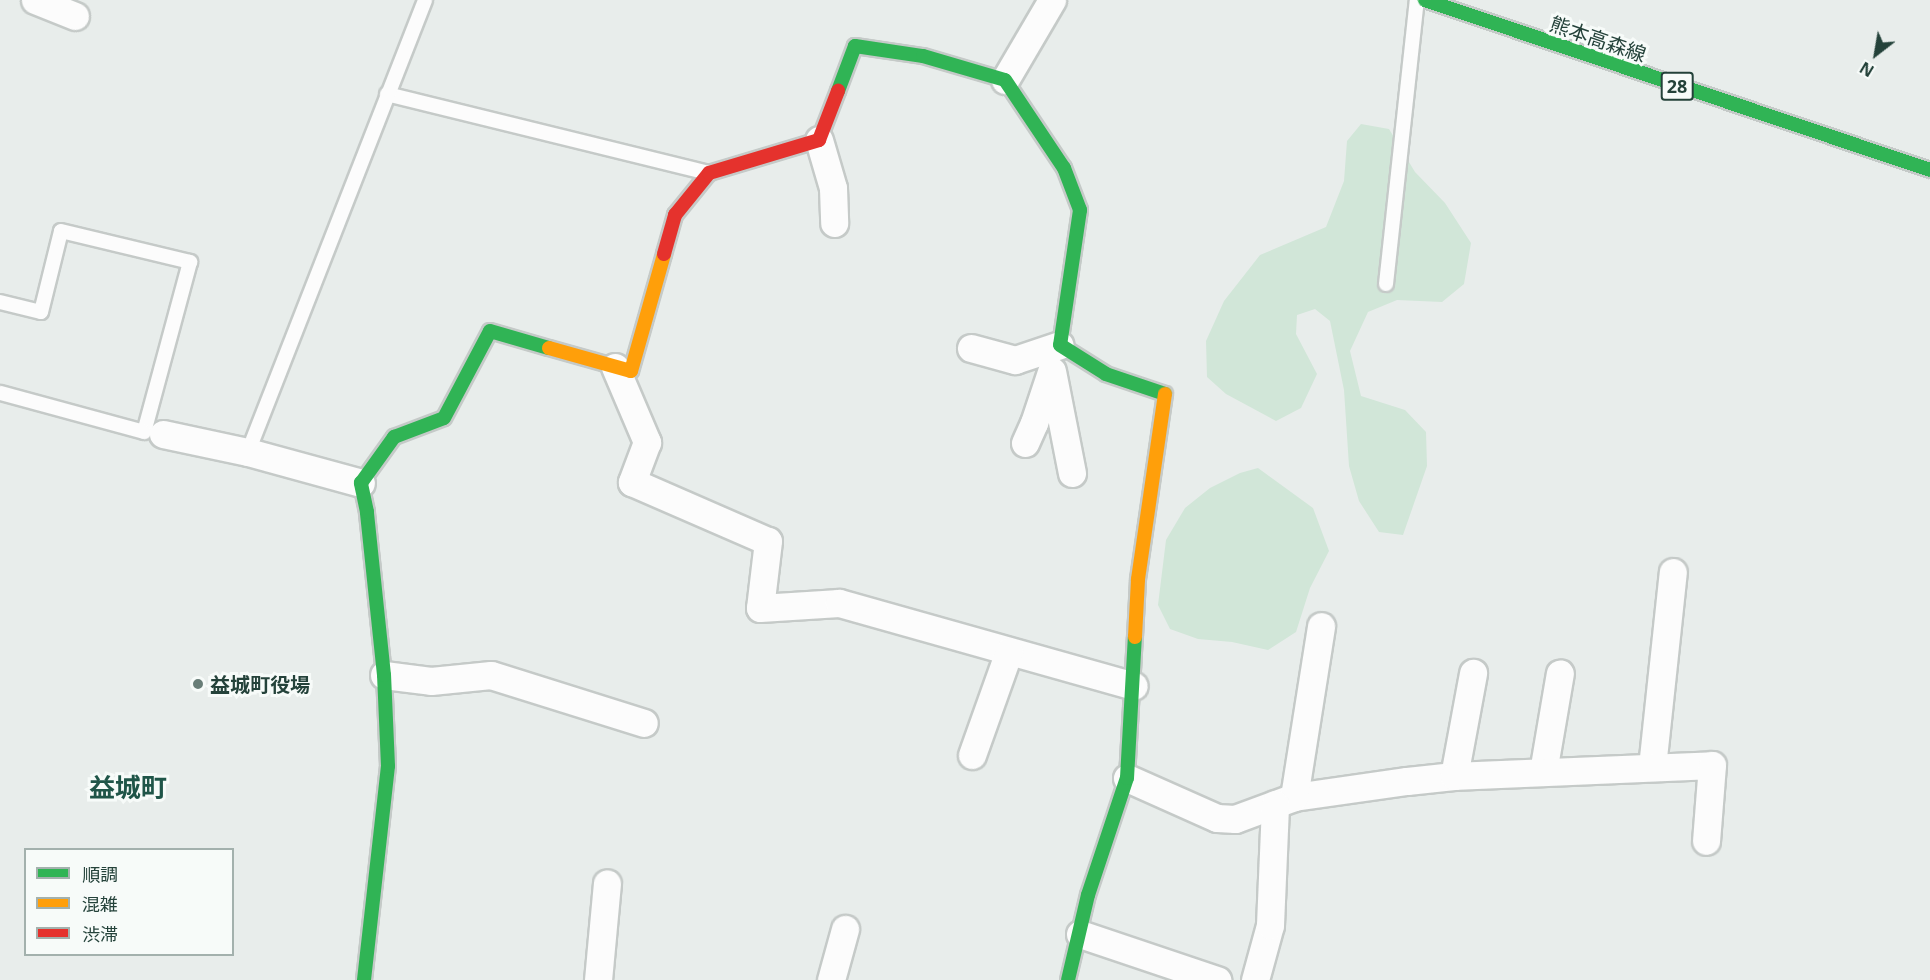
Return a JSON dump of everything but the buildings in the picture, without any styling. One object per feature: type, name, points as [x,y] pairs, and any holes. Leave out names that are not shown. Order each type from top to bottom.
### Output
[{"type":"street","points":[[35,0],[75,16]]},
{"type":"street","points":[[1005,81],[1052,0]]},
{"type":"street","name":"熊本高森線","points":[[1425,0],[1480,10],[1930,170]]},
{"type":"street","points":[[834,223],[832,188],[819,140],[855,46],[923,56],[1005,81],[1064,168],[1080,210],[1060,345],[1034,423],[1024,442]]},
{"type":"street","points":[[364,980],[388,766],[384,675],[367,512],[361,483],[394,437],[444,418],[490,331],[631,371],[675,214],[709,173],[819,140]]},
{"type":"street","points":[[971,348],[1015,360],[1060,345]]},
{"type":"street","points":[[1060,345],[1106,374],[1165,393],[1138,579],[1134,686],[1127,778],[1088,895],[1068,980]]},
{"type":"street","points":[[615,367],[647,442],[632,482],[768,541],[760,608],[839,603],[1134,686]]},
{"type":"street","points":[[1052,371],[1072,473]]},
{"type":"street","points":[[163,434],[248,452],[361,483]]},
{"type":"street","points":[[1652,767],[1673,572]]},
{"type":"street","points":[[1255,980],[1270,925],[1284,801],[1321,626]]},
{"type":"street","points":[[972,755],[1009,651]]},
{"type":"street","points":[[1454,776],[1473,673]]},
{"type":"street","points":[[1543,772],[1560,673]]},
{"type":"street","points":[[384,675],[431,681],[491,675],[644,723]]},
{"type":"street","points":[[1127,778],[1217,818],[1235,819],[1284,801],[1454,776],[1712,765],[1706,841]]},
{"type":"street","points":[[598,980],[607,883]]},
{"type":"street","points":[[831,980],[846,929]]},
{"type":"street","points":[[1080,934],[1217,980]]},
{"type":"lane","points":[[248,452],[425,0]]},
{"type":"lane","points":[[1386,284],[1417,0]]},
{"type":"lane","points":[[387,94],[709,173]]},
{"type":"lane","points":[[0,302],[41,312],[61,231],[190,262],[144,432],[0,393]]},
{"type":"green space","points":[[1361,124],[1389,129],[1415,172],[1445,203],[1471,243],[1464,284],[1442,302],[1397,300],[1368,312],[1350,351],[1361,396],[1405,410],[1426,432],[1427,466],[1403,535],[1379,532],[1359,501],[1349,466],[1344,390],[1330,321],[1315,309],[1297,315],[1296,334],[1317,374],[1301,408],[1276,421],[1226,394],[1207,377],[1206,341],[1224,301],[1260,255],[1326,227],[1344,181],[1347,141]]},
{"type":"green space","points":[[1258,468],[1313,508],[1329,551],[1310,588],[1296,632],[1268,650],[1232,642],[1198,639],[1170,629],[1158,605],[1166,540],[1185,508],[1210,488],[1240,473]]},
{"type":"traffic: fast","points":[[1425,0],[1930,170]]},
{"type":"traffic: fast","points":[[838,91],[855,46],[923,56],[1005,80],[1064,168],[1080,210],[1060,345],[1106,374],[1165,394]]},
{"type":"traffic: fast","points":[[364,980],[388,766],[384,675],[367,512],[361,483],[394,437],[444,418],[490,331],[549,348]]},
{"type":"traffic: fast","points":[[1068,980],[1088,895],[1127,778],[1135,637]]},
{"type":"traffic: slow","points":[[549,348],[631,371],[664,254]]},
{"type":"traffic: slow","points":[[1135,637],[1138,579],[1165,394]]},
{"type":"traffic: jam","points":[[664,254],[675,215],[709,173],[819,140],[838,91]]},
{"type":"place","name":"益城町役場","points":[[198,684]]},
{"type":"district","name":"益城町","points":[[128,788]]}]
